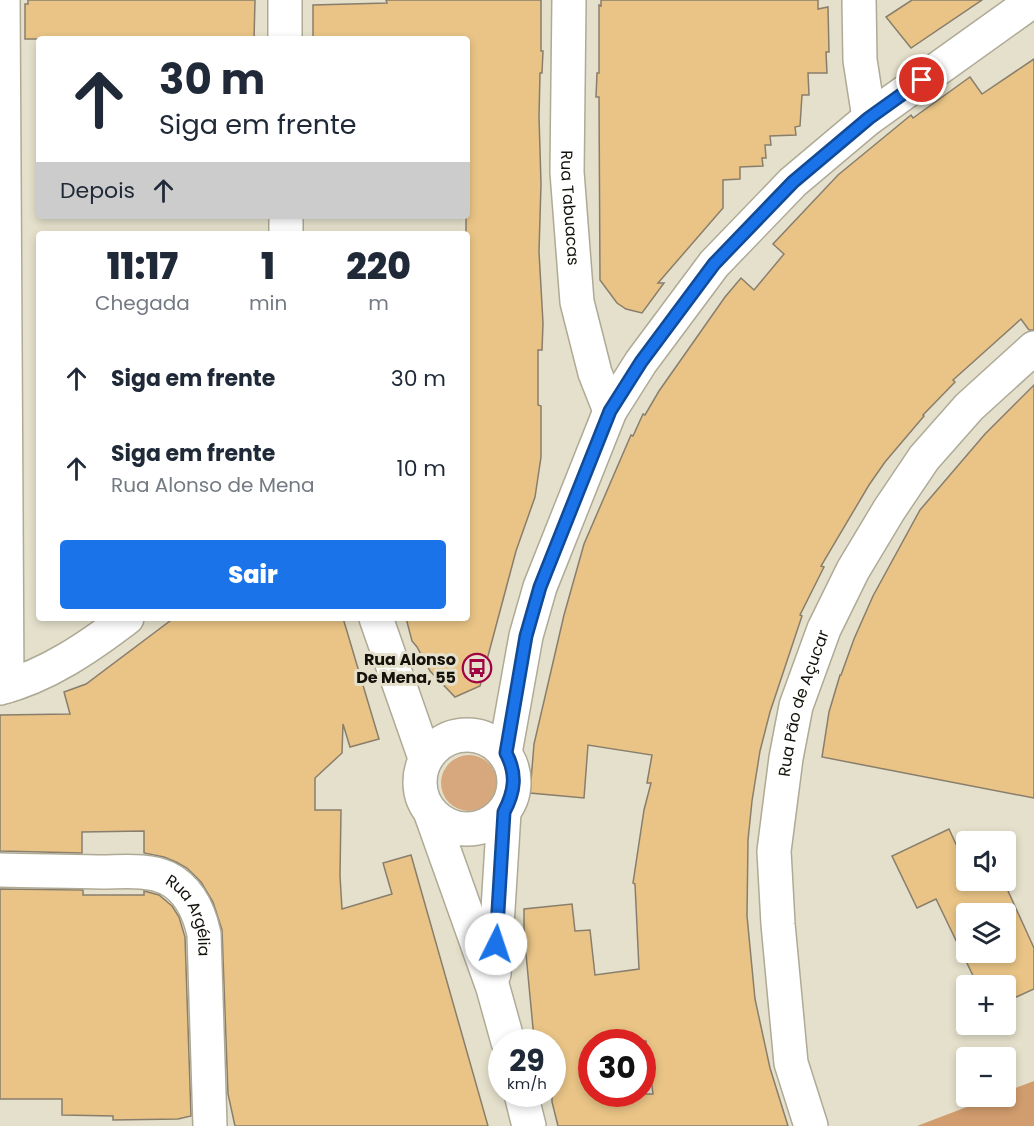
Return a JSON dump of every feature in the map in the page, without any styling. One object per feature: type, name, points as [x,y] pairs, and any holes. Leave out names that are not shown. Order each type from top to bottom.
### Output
[{"type":"street","points":[[3,0],[3,687],[46,671],[92,645],[123,621]]},
{"type":"street","points":[[285,0],[285,36]]},
{"type":"street","name":"Rua Tabuacas","points":[[569,0],[567,172],[577,302],[595,373],[610,411]]},
{"type":"street","points":[[859,0],[860,60],[869,118]]},
{"type":"street","points":[[506,753],[526,636],[540,587],[610,411],[641,362],[714,264],[793,182],[869,118],[1034,0]]},
{"type":"street","name":"Rua Pão de Açucar","points":[[811,1126],[791,1063],[783,993],[774,851],[786,758],[796,706],[824,629],[854,570],[889,510],[924,458],[969,407],[1034,348]]},
{"type":"street","points":[[377,621],[425,758]]},
{"type":"street","points":[[431,814],[444,824],[459,829],[476,829],[491,823],[504,812],[512,797],[515,781],[512,765],[506,753],[490,740],[471,734],[445,739],[425,758],[419,784],[422,800],[431,814],[493,988],[504,1029]]},
{"type":"street","points":[[493,988],[504,812]]},
{"type":"street","name":"Rua Argélia","points":[[0,870],[141,872],[166,878],[181,888],[200,916],[204,934],[210,1126]]},
{"type":"street","points":[[524,1107],[529,1126]]},
{"type":"shaded area","points":[[469,755],[480,757],[489,763],[495,772],[497,783],[495,794],[489,803],[480,809],[469,811],[458,809],[449,803],[443,794],[441,783],[443,772],[449,763],[458,757]]},
{"type":"shaded area","points":[[1034,1081],[1034,1126],[917,1126],[967,1107],[1016,1107],[1016,1088]]},
{"type":"building","points":[[28,0],[255,0],[254,36],[36,36],[36,39],[25,39],[25,4],[28,4]]},
{"type":"building","points":[[386,0],[541,0],[541,51],[543,51],[539,117],[541,184],[539,252],[543,323],[542,350],[538,350],[538,405],[541,406],[541,457],[535,497],[516,551],[480,686],[455,697],[430,671],[412,641],[407,621],[470,621],[470,231],[466,231],[466,219],[470,219],[470,36],[313,36],[313,5],[387,3]]},
{"type":"building","points":[[601,0],[818,0],[818,9],[828,7],[827,73],[808,73],[809,95],[802,95],[800,126],[795,127],[796,135],[770,136],[771,145],[765,145],[766,158],[762,158],[763,166],[740,167],[740,179],[723,180],[723,208],[658,283],[664,283],[642,313],[626,309],[617,303],[600,280],[599,97],[596,97]]},
{"type":"building","points":[[912,0],[982,0],[911,48],[886,17]]},
{"type":"building","points":[[1034,59],[1034,330],[1029,330],[1021,319],[953,380],[955,382],[923,415],[869,485],[821,566],[824,567],[800,615],[802,616],[770,712],[760,751],[752,801],[748,840],[747,916],[755,999],[770,1068],[788,1126],[558,1126],[553,1107],[566,1107],[566,1029],[533,1029],[524,933],[524,909],[572,904],[575,931],[590,930],[595,975],[639,969],[635,884],[633,883],[644,810],[651,783],[647,783],[652,755],[588,745],[584,798],[530,793],[534,744],[564,615],[584,544],[631,435],[633,436],[643,414],[645,415],[659,391],[725,297],[741,278],[754,290],[784,254],[773,244],[838,175],[911,115],[913,118],[970,77],[982,94]]},
{"type":"building","points":[[1034,385],[1034,798],[822,757],[829,712],[854,639],[873,596],[920,510],[985,434]]},
{"type":"building","points":[[170,621],[344,621],[379,739],[350,747],[343,724],[342,753],[315,778],[315,810],[341,810],[342,909],[392,894],[383,863],[411,855],[488,1126],[235,1126],[228,1094],[222,930],[213,902],[201,882],[187,868],[176,862],[144,853],[144,831],[82,832],[82,853],[0,851],[0,715],[70,714],[64,692],[86,684]]},
{"type":"building","points":[[949,829],[956,844],[956,891],[1008,891],[1013,903],[956,903],[956,940],[936,899],[917,908],[892,856]]},
{"type":"building","points":[[0,889],[83,890],[83,895],[144,895],[144,891],[159,895],[172,906],[179,917],[185,937],[191,1116],[178,1119],[113,1120],[113,1116],[62,1115],[62,1099],[0,1099]]},
{"type":"building","points":[[1016,909],[1034,948],[1034,989],[1016,997],[1016,975],[973,975],[967,963],[1016,963]]},
{"type":"place","name":"Rua Alonso De Mena, 55","points":[[477,668]]},
{"type":"route","points":[[496,944],[504,812],[512,797],[515,781],[512,765],[506,753],[526,636],[540,587],[610,411],[641,362],[714,264],[793,182],[869,118],[922,80]]}]
